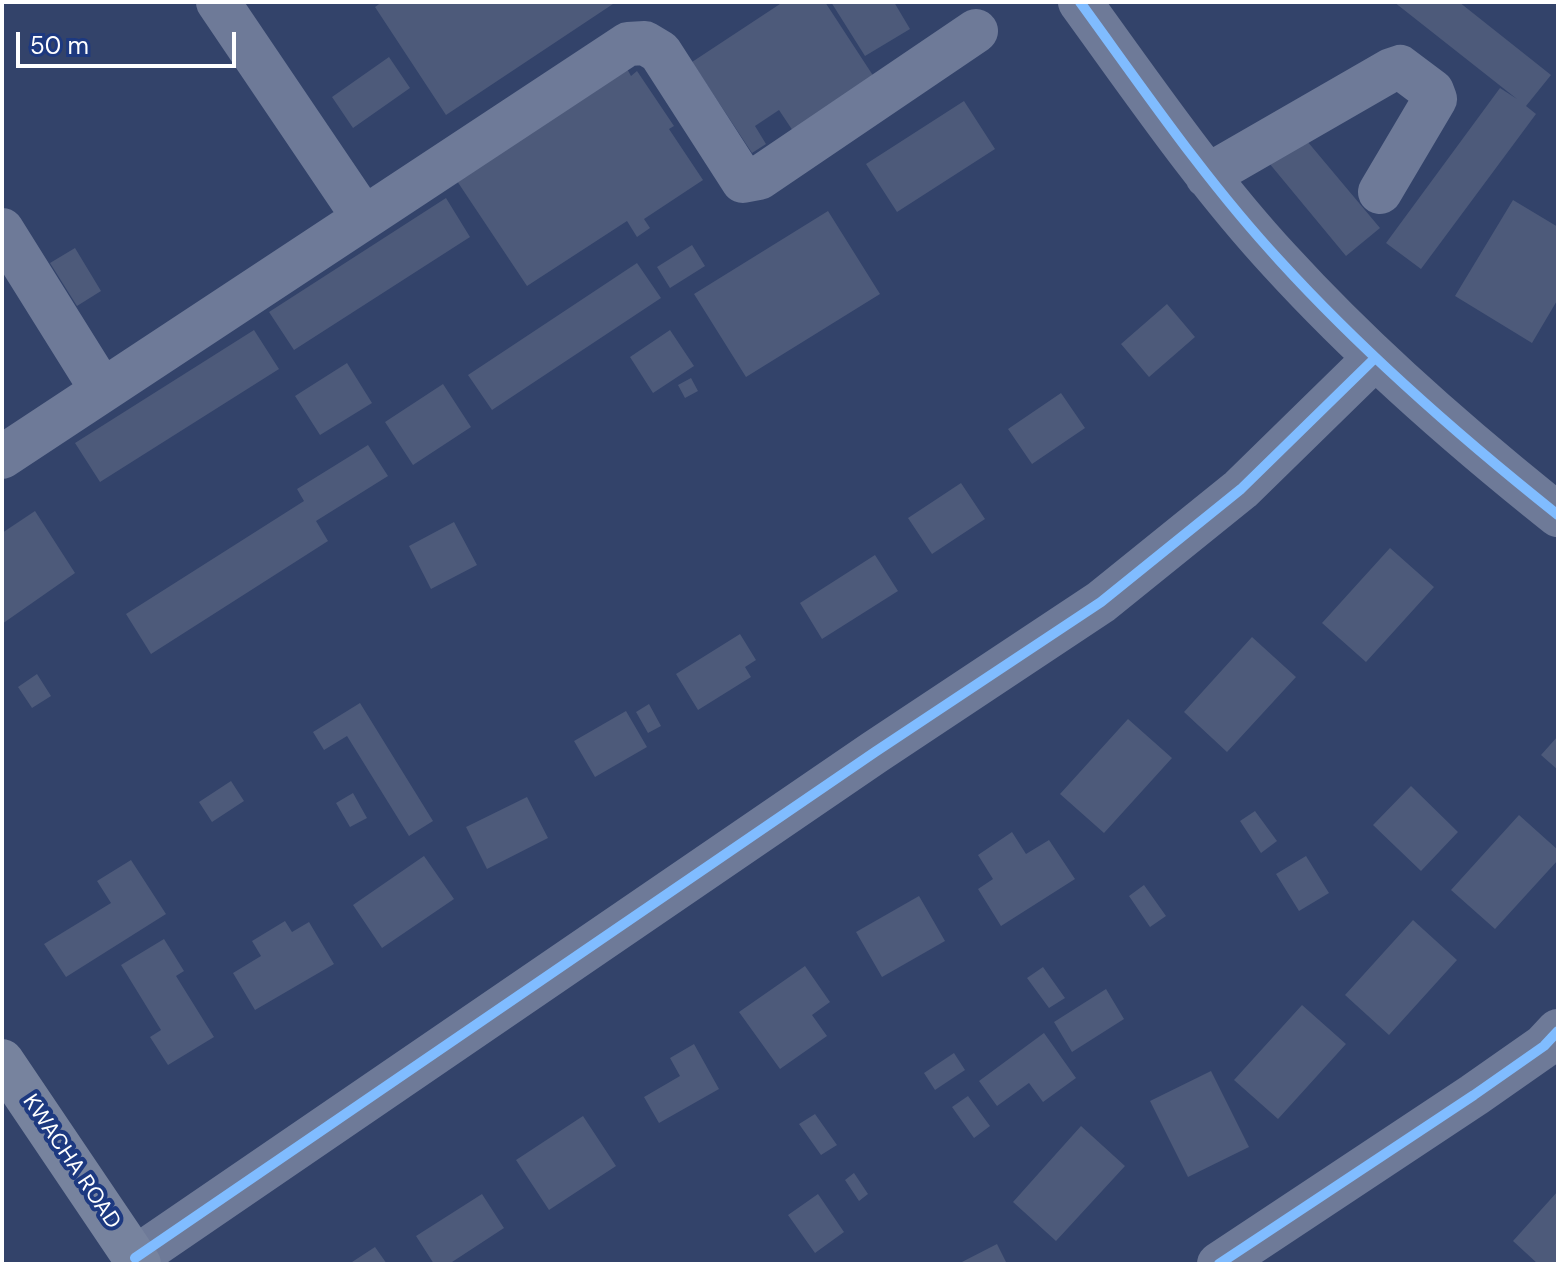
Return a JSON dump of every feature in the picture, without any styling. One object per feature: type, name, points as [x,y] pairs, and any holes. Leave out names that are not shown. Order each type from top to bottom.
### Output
[{"type":"main road","name":"KWACHA ROAD","points":[[2,1061],[137,1261]]},
{"type":"street","points":[[218,2],[364,218]]},
{"type":"street","points":[[1080,2],[1207,176],[1280,261],[1374,359],[1558,515]]},
{"type":"street","points":[[2,457],[628,44],[645,43],[660,52],[743,181],[759,178],[976,31]]},
{"type":"street","points":[[1207,176],[1400,67],[1432,91],[1435,99],[1380,192]]},
{"type":"street","points":[[2,230],[102,390]]},
{"type":"street","points":[[137,1261],[862,761],[1101,602],[1241,489],[1374,359]]},
{"type":"street","points":[[1219,1264],[1474,1095],[1544,1046],[1558,1031]]},
{"type":"building","points":[[382,2],[616,2],[446,115],[375,7]]},
{"type":"building","points":[[783,2],[825,2],[874,77],[793,131],[779,110],[755,126],[766,144],[752,153],[692,62]]},
{"type":"building","points":[[831,2],[894,2],[910,29],[865,56]]},
{"type":"building","points":[[1394,2],[1459,2],[1551,75],[1526,106],[1536,114],[1421,269],[1386,243],[1500,88],[1517,99]]},
{"type":"building","points":[[389,57],[410,88],[353,128],[332,97]]},
{"type":"building","points":[[625,65],[631,76],[637,71],[674,126],[669,129],[703,180],[644,219],[650,228],[637,237],[627,221],[527,286],[453,175]]},
{"type":"building","points":[[964,101],[995,149],[897,212],[866,164]]},
{"type":"building","points":[[1302,135],[1380,228],[1346,256],[1269,163]]},
{"type":"building","points":[[446,198],[470,237],[294,350],[269,312]]},
{"type":"building","points":[[1513,200],[1558,227],[1558,299],[1532,343],[1455,296]]},
{"type":"building","points":[[828,211],[880,294],[746,377],[694,294]]},
{"type":"building","points":[[692,245],[705,266],[670,288],[657,267]]},
{"type":"building","points":[[75,248],[101,291],[77,306],[50,263]]},
{"type":"building","points":[[637,263],[661,298],[492,410],[468,375]]},
{"type":"building","points":[[1167,304],[1195,337],[1149,377],[1121,344]]},
{"type":"building","points":[[254,330],[279,369],[100,482],[75,443]]},
{"type":"building","points":[[670,330],[694,366],[653,393],[630,357]]},
{"type":"building","points":[[347,363],[372,403],[320,435],[295,396]]},
{"type":"building","points":[[691,378],[698,391],[685,398],[678,385]]},
{"type":"building","points":[[443,384],[471,427],[413,465],[385,422]]},
{"type":"building","points":[[1061,393],[1085,428],[1032,464],[1008,429]]},
{"type":"building","points":[[368,445],[388,476],[316,521],[328,541],[151,654],[126,614],[304,501],[297,489]]},
{"type":"building","points":[[961,483],[985,519],[932,554],[908,518]]},
{"type":"building","points":[[35,511],[75,573],[2,624],[2,533]]},
{"type":"building","points":[[454,522],[477,565],[431,589],[409,546]]},
{"type":"building","points":[[1390,548],[1434,587],[1366,662],[1322,623]]},
{"type":"building","points":[[875,555],[898,591],[822,639],[800,603]]},
{"type":"building","points":[[740,634],[756,660],[745,667],[751,677],[698,710],[676,674]]},
{"type":"building","points":[[1252,637],[1296,677],[1227,752],[1184,712]]},
{"type":"building","points":[[37,674],[51,696],[32,708],[18,687]]},
{"type":"building","points":[[360,703],[433,821],[409,836],[347,736],[324,750],[313,732]]},
{"type":"building","points":[[649,704],[661,726],[648,733],[636,712]]},
{"type":"building","points":[[626,711],[647,747],[595,777],[574,741]]},
{"type":"building","points":[[1128,719],[1172,758],[1104,833],[1060,794]]},
{"type":"building","points":[[1558,736],[1558,770],[1541,755]]},
{"type":"building","points":[[231,781],[244,801],[212,822],[199,802]]},
{"type":"building","points":[[1411,786],[1458,832],[1421,871],[1373,825]]},
{"type":"building","points":[[353,793],[367,818],[350,827],[336,803]]},
{"type":"building","points":[[527,797],[548,838],[487,869],[466,827]]},
{"type":"building","points":[[1255,811],[1277,841],[1261,853],[1240,821]]},
{"type":"building","points":[[1519,815],[1558,850],[1558,860],[1495,929],[1451,890]]},
{"type":"building","points":[[1012,832],[1026,854],[1049,840],[1075,879],[1001,926],[978,889],[993,879],[978,855]]},
{"type":"building","points":[[424,856],[454,899],[382,948],[353,905]]},
{"type":"building","points":[[1306,856],[1329,893],[1299,911],[1276,874]]},
{"type":"building","points":[[131,860],[166,914],[66,977],[44,944],[111,903],[97,881]]},
{"type":"building","points":[[1144,885],[1166,916],[1150,927],[1129,896]]},
{"type":"building","points":[[919,896],[945,941],[882,977],[856,932]]},
{"type":"building","points":[[1413,920],[1457,960],[1389,1035],[1345,995]]},
{"type":"building","points":[[285,921],[292,932],[309,922],[334,964],[255,1010],[233,973],[261,956],[252,941]]},
{"type":"building","points":[[164,939],[184,971],[176,976],[214,1037],[168,1065],[150,1037],[161,1030],[121,965]]},
{"type":"building","points":[[805,966],[830,1002],[812,1015],[827,1036],[780,1069],[739,1012]]},
{"type":"building","points":[[1043,967],[1065,998],[1049,1008],[1027,978]]},
{"type":"building","points":[[1106,989],[1124,1019],[1072,1052],[1054,1022]]},
{"type":"building","points":[[1302,1005],[1346,1044],[1278,1119],[1234,1080]]},
{"type":"building","points":[[1044,1033],[1076,1078],[1043,1102],[1029,1083],[997,1106],[979,1081]]},
{"type":"building","points":[[694,1044],[719,1089],[659,1123],[644,1097],[680,1076],[670,1058]]},
{"type":"building","points":[[954,1053],[965,1070],[935,1090],[924,1073]]},
{"type":"building","points":[[1211,1071],[1249,1147],[1188,1177],[1150,1101]]},
{"type":"building","points":[[968,1096],[990,1126],[974,1138],[952,1107]]},
{"type":"building","points":[[815,1114],[837,1145],[821,1155],[799,1124]]},
{"type":"building","points":[[583,1116],[616,1166],[549,1210],[516,1160]]},
{"type":"building","points":[[1081,1126],[1125,1166],[1056,1241],[1013,1202]]},
{"type":"building","points":[[854,1173],[868,1194],[859,1201],[845,1180]]},
{"type":"building","points":[[1558,1191],[1558,1264],[1538,1264],[1513,1241]]},
{"type":"building","points":[[482,1194],[504,1228],[449,1264],[434,1264],[416,1236]]},
{"type":"building","points":[[818,1194],[844,1232],[815,1253],[788,1215]]},
{"type":"building","points":[[997,1244],[1007,1264],[958,1264]]},
{"type":"building","points":[[375,1247],[387,1264],[349,1264]]},
{"type":"cycle path","points":[[1080,2],[1201,167],[1280,261],[1414,394],[1558,515]]},
{"type":"cycle path","points":[[135,1258],[875,752],[1101,602],[1241,489],[1374,359]]},
{"type":"cycle path","points":[[1219,1264],[1474,1095],[1544,1046],[1558,1031]]}]
